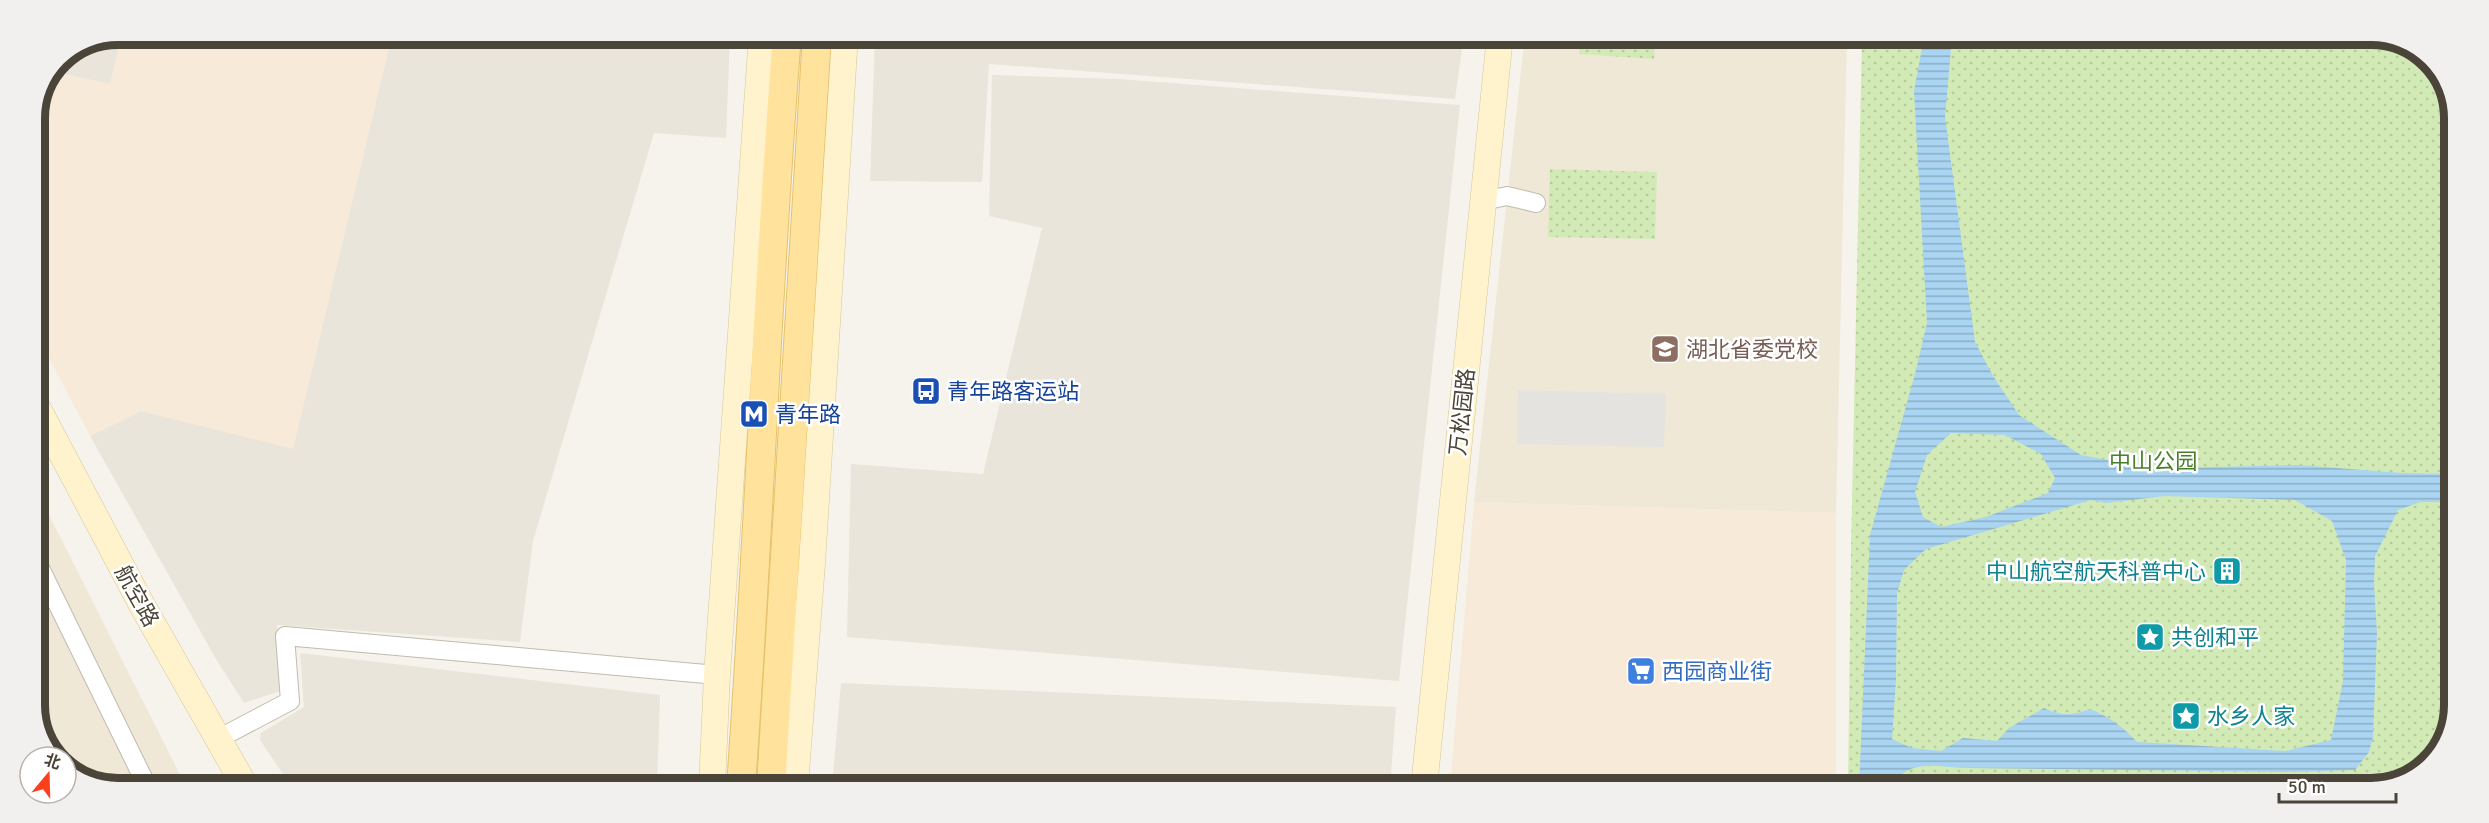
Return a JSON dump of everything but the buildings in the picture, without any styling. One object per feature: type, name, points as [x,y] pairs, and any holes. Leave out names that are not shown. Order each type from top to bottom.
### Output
[{"type":"main road","points":[[712,778],[717,675],[761,45]]},
{"type":"main road","points":[[753,159],[780,45]]},
{"type":"main road","points":[[741,778],[766,383],[773,210],[786,45]]},
{"type":"main road","points":[[771,778],[816,45]]},
{"type":"main road","points":[[796,778],[812,564],[844,45]]},
{"type":"main road","name":"万松园路","points":[[1425,778],[1499,45]]},
{"type":"main road","points":[[804,250],[840,123]]},
{"type":"main road","points":[[747,248],[766,383]]},
{"type":"main road","name":"航空路","points":[[45,422],[142,606],[219,739],[238,778]]},
{"type":"main road","points":[[716,705],[732,778]]},
{"type":"street","points":[[1483,201],[1507,196],[1536,203]]},
{"type":"street","points":[[45,578],[143,778]]},
{"type":"street","points":[[219,739],[290,701],[285,636],[717,675]]},
{"type":"shaded area","points":[[120,45],[110,84],[60,73],[66,66],[90,51],[104,46]]},
{"type":"shaded area","points":[[120,45],[390,45],[293,449],[141,411],[90,436],[45,350],[46,104],[60,73],[110,84]]},
{"type":"shaded area","points":[[390,45],[730,45],[726,138],[654,133],[533,541],[520,642],[277,625],[280,691],[244,703],[216,659],[90,436],[141,411],[293,448]]},
{"type":"shaded area","points":[[875,45],[1444,45],[1462,49],[1455,99],[989,64],[982,182],[870,181]]},
{"type":"shaded area","name":"湖北省委党校","points":[[1524,45],[1847,45],[1836,513],[1474,502]]},
{"type":"shaded area","points":[[992,75],[1118,79],[1460,105],[1399,681],[847,637],[851,464],[983,474],[1042,228],[989,216]]},
{"type":"shaded area","points":[[1518,390],[1666,394],[1664,447],[1517,444]]},
{"type":"shaded area","points":[[1474,502],[1836,513],[1836,778],[1451,778]]},
{"type":"shaded area","points":[[45,507],[182,778],[99,776],[78,766],[78,745],[58,745],[49,728],[45,709]]},
{"type":"shaded area","points":[[300,653],[660,695],[657,778],[286,778],[260,740],[261,733],[304,707]]},
{"type":"shaded area","points":[[841,683],[1396,707],[1391,778],[833,778]]},
{"type":"green space","points":[[1580,45],[1655,45],[1654,59],[1579,54]]},
{"type":"green space","name":"中山公园","points":[[1862,45],[2371,45],[2390,47],[2411,57],[2423,66],[2440,95],[2444,114],[2444,705],[2442,724],[2432,745],[2423,757],[2394,774],[2371,778],[1848,778]]},
{"type":"green space","points":[[1550,169],[1657,172],[1655,239],[1548,237]]},
{"type":"green space","points":[[45,598],[49,623],[45,652]]},
{"type":"water","points":[[1923,45],[1951,45],[1945,117],[1975,342],[1993,376],[2019,415],[2081,455],[2107,460],[2172,468],[2298,465],[2444,474],[2444,502],[2420,502],[2398,510],[2375,556],[2377,633],[2373,737],[2369,752],[2355,770],[2292,772],[1928,766],[1909,770],[1897,778],[1859,778],[1870,535],[1927,323],[1914,91]],"holes":[[[1951,433],[2005,435],[2041,454],[2055,478],[2048,493],[1986,517],[1941,527],[1923,517],[1915,492],[1927,455]],[[2165,496],[2295,500],[2332,521],[2346,560],[2343,681],[2331,740],[2285,751],[2137,742],[2116,723],[2090,709],[2067,714],[2056,713],[2044,708],[2009,728],[1997,741],[1963,738],[1941,751],[1912,748],[1892,739],[1896,680],[1897,593],[1904,570],[1926,549],[2091,500],[2106,503]]]},
{"type":"place","name":"湖北省委党校","points":[[1665,349]]},
{"type":"place","name":"青年路客运站","points":[[926,391]]},
{"type":"place","name":"青年路","points":[[754,414]]},
{"type":"place","name":"中山航空航天科普中心","points":[[2227,571]]},
{"type":"place","name":"共创和平","points":[[2150,637]]},
{"type":"place","name":"西园商业街","points":[[1641,671]]},
{"type":"place","name":"水乡人家","points":[[2186,716]]}]
